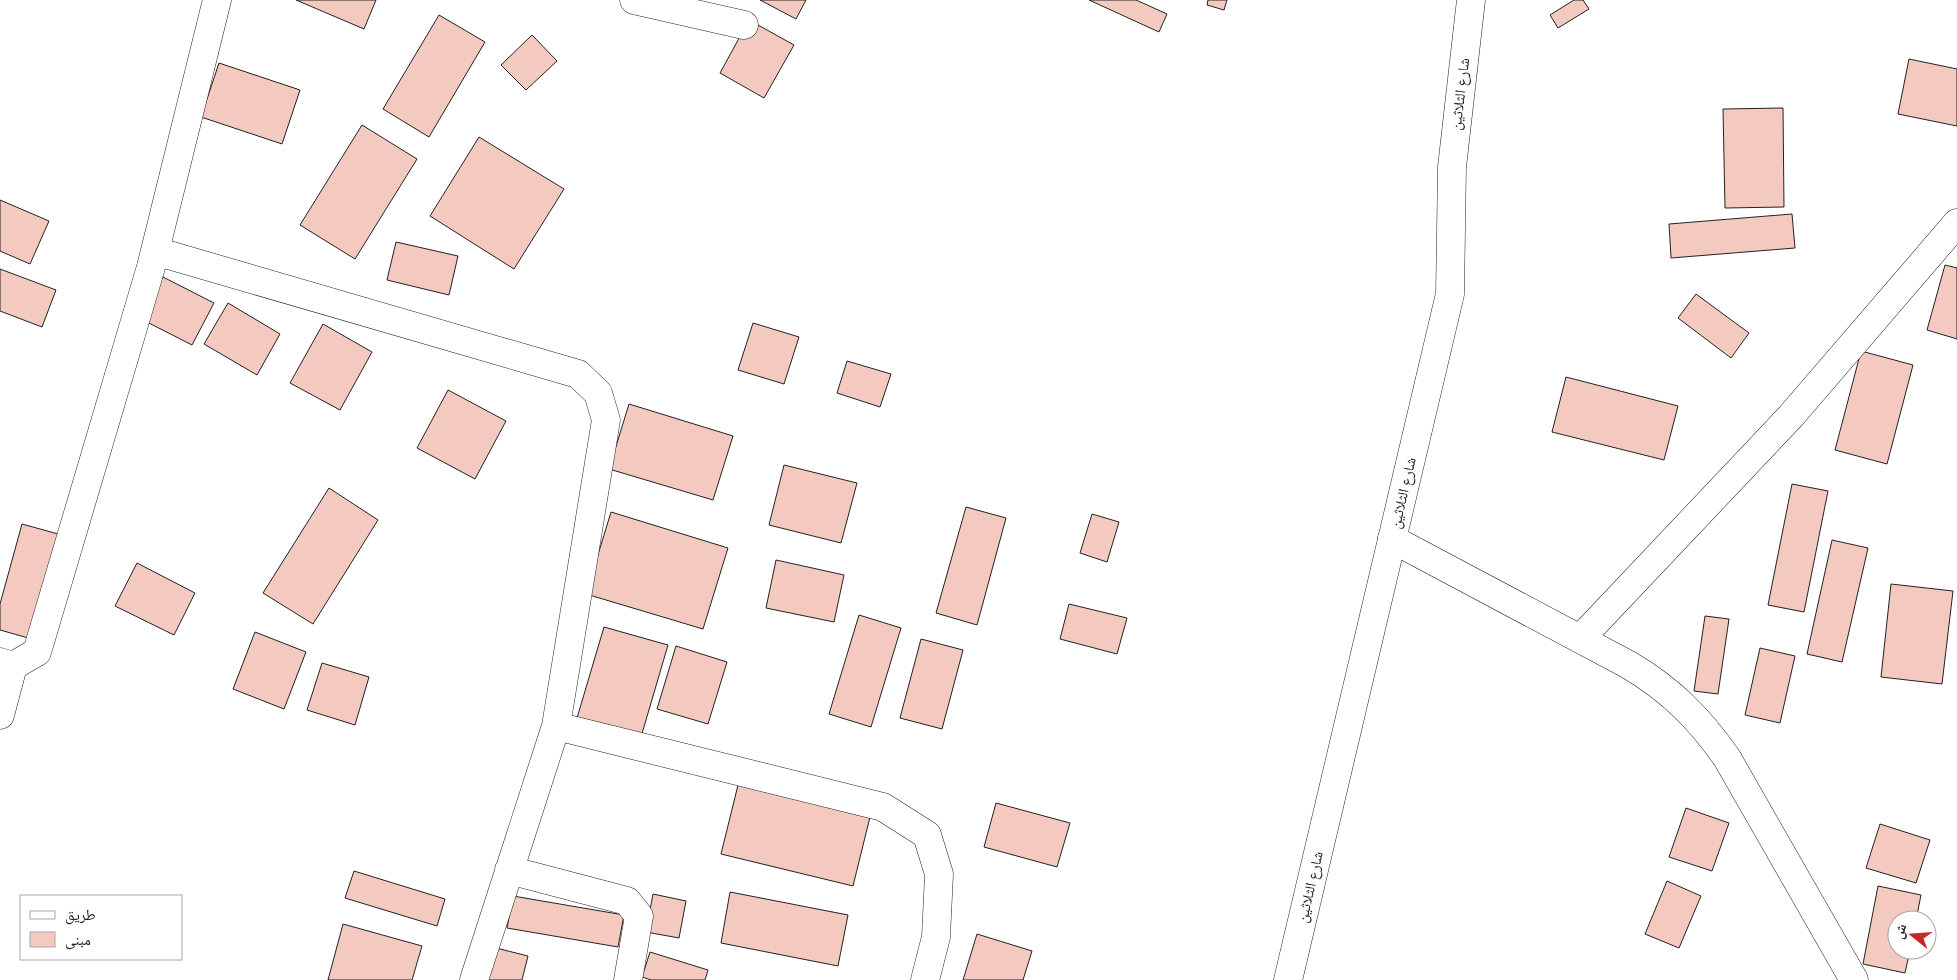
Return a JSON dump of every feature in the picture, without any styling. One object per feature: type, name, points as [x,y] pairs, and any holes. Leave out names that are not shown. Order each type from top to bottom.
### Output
[{"type":"street","points":[[0,715],[7,664],[37,652],[155,251],[218,0]]},
{"type":"street","points":[[634,0],[744,25]]},
{"type":"street","name":"شارع الثلاثين","points":[[1288,980],[1450,294],[1452,167],[1471,0]]},
{"type":"street","points":[[1580,639],[1791,416],[1957,223]]},
{"type":"street","points":[[155,251],[578,374],[598,393],[606,420],[556,726],[474,980]]},
{"type":"street","points":[[1392,539],[1652,679],[1674,696],[1712,736],[1727,758],[1854,980]]},
{"type":"street","points":[[556,726],[883,807],[926,835],[939,874],[936,937],[925,980]]},
{"type":"street","points":[[509,870],[628,901],[640,916],[628,980]]},
{"type":"building","points":[[296,0],[376,0],[364,29]]},
{"type":"building","points":[[760,0],[806,0],[796,19]]},
{"type":"building","points":[[1089,0],[1136,0],[1167,14],[1159,32]]},
{"type":"building","points":[[1208,0],[1227,0],[1224,10],[1207,5]]},
{"type":"building","points":[[1574,0],[1583,0],[1589,9],[1558,28],[1550,15]]},
{"type":"building","points":[[439,15],[485,42],[429,137],[383,109]]},
{"type":"building","points":[[749,20],[794,45],[764,98],[720,73]]},
{"type":"building","points":[[532,35],[557,61],[526,90],[501,65]]},
{"type":"building","points":[[1909,59],[1957,69],[1957,126],[1898,114]]},
{"type":"building","points":[[219,63],[300,90],[282,144],[201,117]]},
{"type":"building","points":[[1783,108],[1784,207],[1725,208],[1723,109]]},
{"type":"building","points":[[362,125],[417,159],[355,259],[300,225]]},
{"type":"building","points":[[479,137],[564,189],[514,269],[430,216]]},
{"type":"building","points":[[0,200],[49,221],[30,264],[0,251]]},
{"type":"building","points":[[1792,214],[1795,248],[1671,258],[1669,224]]},
{"type":"building","points":[[396,242],[458,256],[449,295],[387,280]]},
{"type":"building","points":[[1945,265],[1957,268],[1957,339],[1927,330]]},
{"type":"building","points":[[0,269],[56,290],[42,327],[0,311]]},
{"type":"building","points":[[163,277],[214,303],[192,345],[141,319]]},
{"type":"building","points":[[1696,294],[1749,333],[1731,358],[1678,318]]},
{"type":"building","points":[[228,303],[280,334],[257,375],[204,344]]},
{"type":"building","points":[[753,323],[799,337],[784,384],[738,370]]},
{"type":"building","points":[[323,324],[372,352],[340,410],[290,383]]},
{"type":"building","points":[[1861,351],[1913,365],[1887,464],[1835,450]]},
{"type":"building","points":[[847,361],[891,374],[880,407],[837,393]]},
{"type":"building","points":[[1566,377],[1678,406],[1664,460],[1552,432]]},
{"type":"building","points":[[448,390],[506,421],[475,479],[417,448]]},
{"type":"building","points":[[629,404],[733,436],[713,500],[609,469]]},
{"type":"building","points":[[784,465],[857,483],[841,543],[769,525]]},
{"type":"building","points":[[1792,484],[1828,491],[1804,612],[1768,605]]},
{"type":"building","points":[[329,488],[378,520],[313,624],[263,593]]},
{"type":"building","points":[[966,507],[1006,518],[977,625],[936,613]]},
{"type":"building","points":[[611,512],[728,548],[703,629],[586,594]]},
{"type":"building","points":[[1092,514],[1119,522],[1107,562],[1080,553]]},
{"type":"building","points":[[22,524],[69,537],[39,641],[0,630],[0,604]]},
{"type":"building","points":[[1832,540],[1868,548],[1842,662],[1807,654]]},
{"type":"building","points":[[776,560],[844,575],[834,622],[766,608]]},
{"type":"building","points":[[137,563],[195,593],[174,635],[115,606]]},
{"type":"building","points":[[1891,584],[1953,591],[1942,684],[1881,677]]},
{"type":"building","points":[[1069,604],[1127,618],[1117,654],[1060,639]]},
{"type":"building","points":[[859,615],[901,628],[871,727],[829,714]]},
{"type":"building","points":[[1705,616],[1729,619],[1718,694],[1694,691]]},
{"type":"building","points":[[604,627],[668,645],[641,737],[577,718]]},
{"type":"building","points":[[255,632],[306,652],[284,709],[233,689]]},
{"type":"building","points":[[921,639],[963,650],[942,729],[900,718]]},
{"type":"building","points":[[676,646],[727,662],[708,724],[657,709]]},
{"type":"building","points":[[1760,648],[1795,656],[1780,723],[1745,715]]},
{"type":"building","points":[[322,663],[369,677],[355,725],[307,710]]},
{"type":"building","points":[[738,785],[870,817],[853,886],[721,854]]},
{"type":"building","points":[[996,803],[1070,823],[1057,867],[984,847]]},
{"type":"building","points":[[1686,808],[1729,823],[1712,871],[1669,857]]},
{"type":"building","points":[[1880,824],[1930,840],[1916,883],[1866,868]]},
{"type":"building","points":[[354,871],[445,899],[437,926],[345,898]]},
{"type":"building","points":[[1667,881],[1701,896],[1679,948],[1645,934]]},
{"type":"building","points":[[1878,886],[1921,895],[1918,910],[1887,910],[1887,960],[1908,960],[1905,973],[1863,964]]},
{"type":"building","points":[[730,892],[848,915],[838,966],[721,943]]},
{"type":"building","points":[[653,894],[686,901],[679,938],[646,932]]},
{"type":"building","points":[[513,896],[624,915],[618,947],[507,928]]},
{"type":"building","points":[[343,924],[422,946],[412,980],[328,980]]},
{"type":"building","points":[[977,934],[1032,951],[1023,980],[963,980]]},
{"type":"building","points":[[488,946],[528,956],[522,980],[481,980]]},
{"type":"building","points":[[650,952],[708,970],[705,980],[651,980],[642,977]]}]
